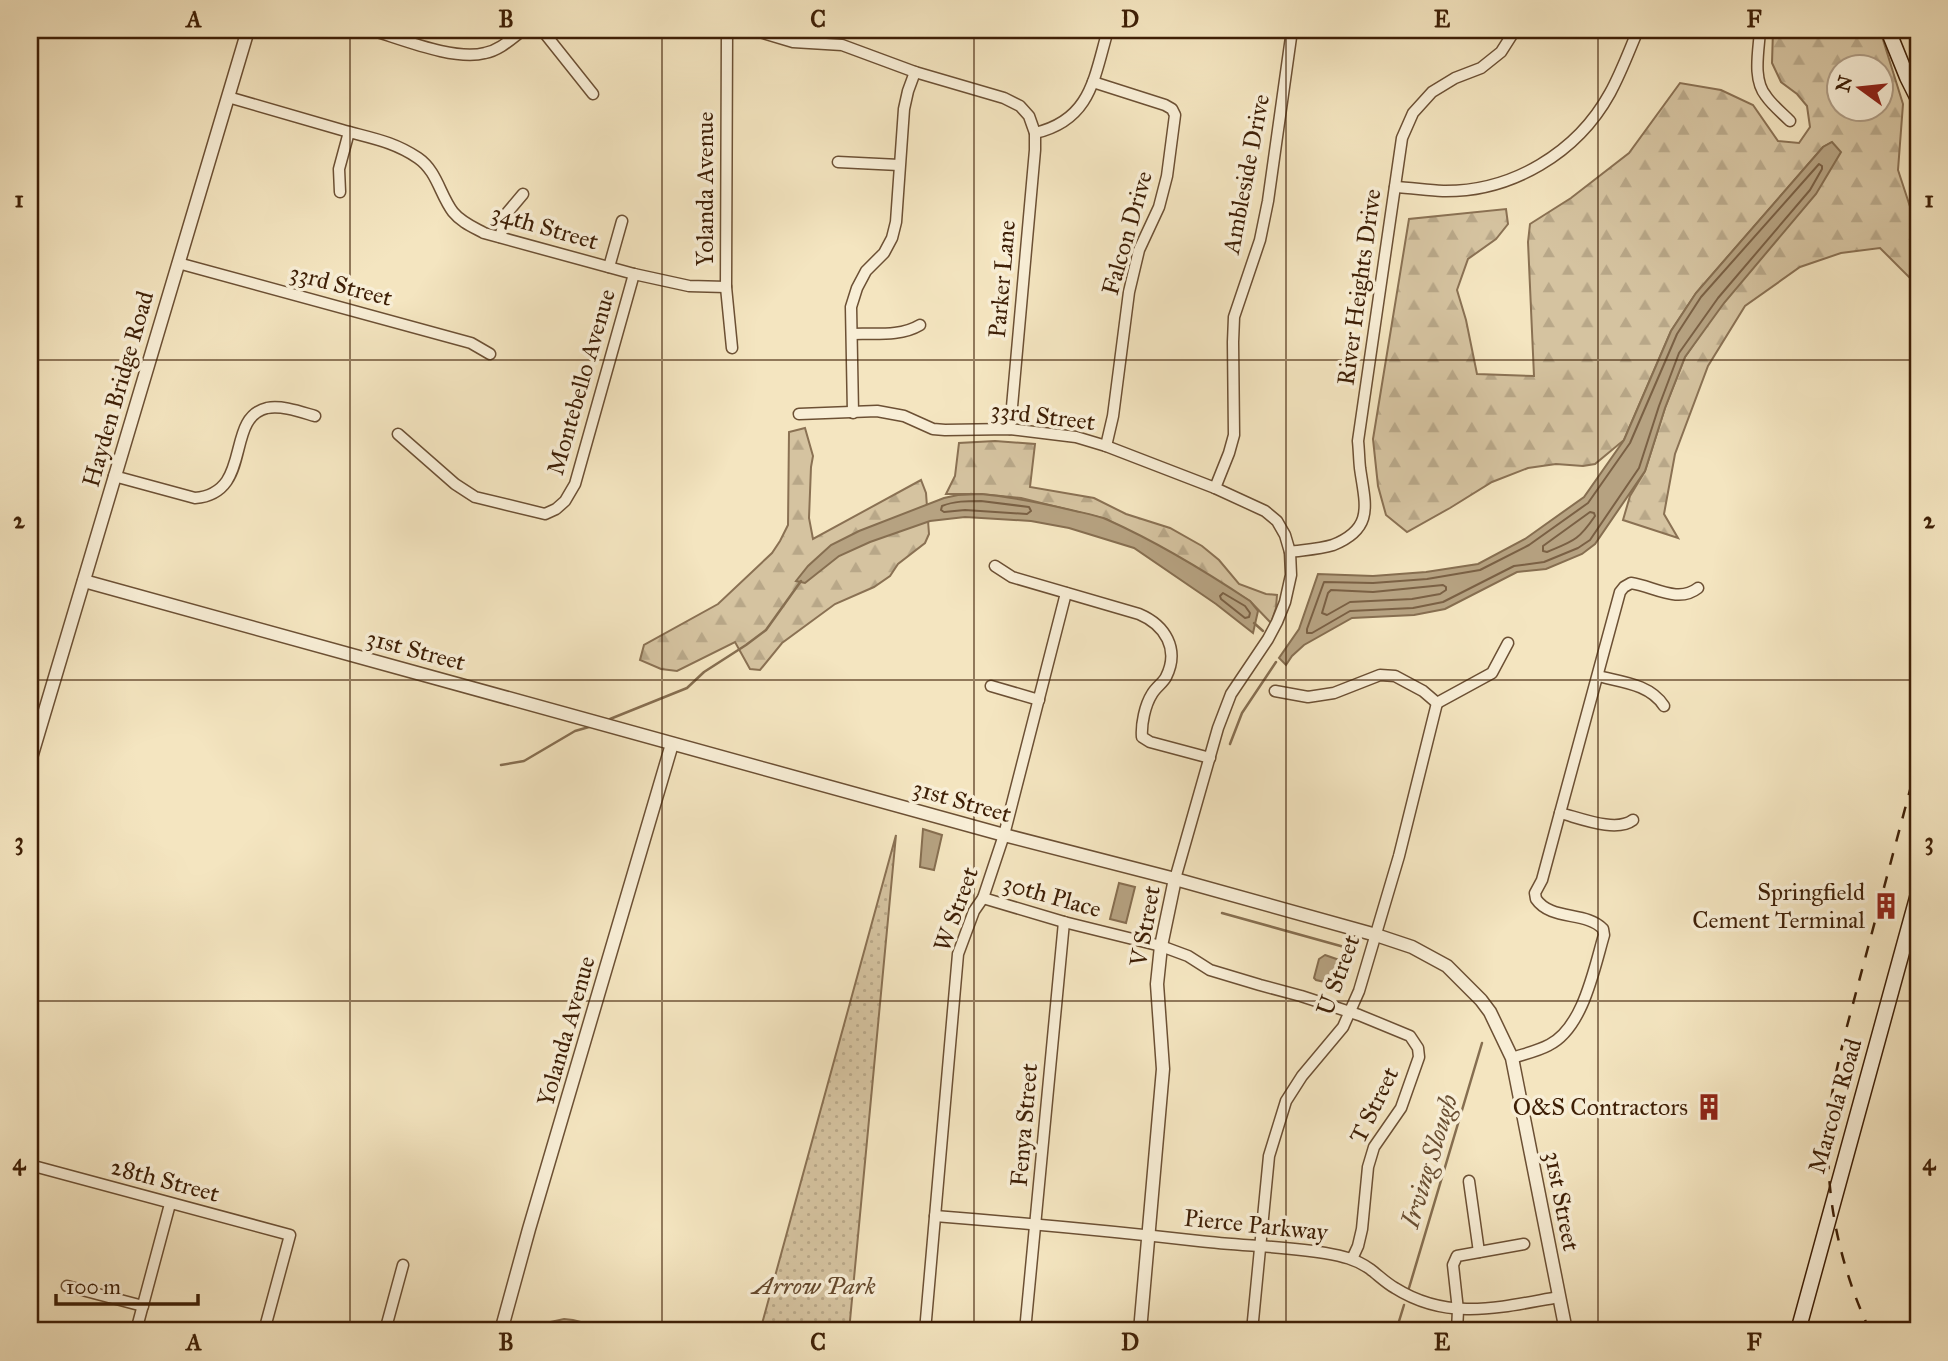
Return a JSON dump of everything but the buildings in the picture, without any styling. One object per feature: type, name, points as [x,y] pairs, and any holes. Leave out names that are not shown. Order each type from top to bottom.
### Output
[{"type":"main road","points":[[1888,30],[1918,99]]},
{"type":"main road","name":"Marcola Road","points":[[1798,1331],[1918,894]]},
{"type":"street","name":"Hayden Bridge Road","points":[[30,761],[247,30]]},
{"type":"street","points":[[371,30],[470,56],[488,53],[523,30]]},
{"type":"street","points":[[542,30],[593,94]]},
{"type":"street","name":"Yolanda Avenue","points":[[727,30],[726,287],[732,348]]},
{"type":"street","points":[[753,30],[793,42],[842,45],[915,72],[1003,98],[1020,106],[1029,116],[1035,133],[1053,129],[1078,109],[1093,82],[1108,30]]},
{"type":"street","name":"Ambleside Drive","points":[[1215,488],[1234,435],[1234,317],[1263,227],[1292,30]]},
{"type":"street","name":"River Heights Drive","points":[[1290,552],[1331,545],[1351,535],[1363,520],[1366,500],[1358,441],[1402,138],[1413,113],[1432,92],[1455,78],[1481,68],[1501,52],[1515,30]]},
{"type":"street","points":[[1395,187],[1445,191],[1478,187],[1525,174],[1549,161],[1572,142],[1609,96],[1638,30]]},
{"type":"street","points":[[1760,30],[1759,84],[1765,96],[1790,121]]},
{"type":"street","points":[[853,413],[851,307],[866,271],[884,253],[892,238],[896,222],[904,109],[915,72]]},
{"type":"street","name":"Falcon Drive","points":[[1093,82],[1165,105],[1172,109],[1175,115],[1167,176],[1159,207],[1139,250],[1129,292],[1113,416],[1106,446]]},
{"type":"street","name":"34th Street","points":[[228,97],[387,141],[421,160],[434,175],[453,212],[466,224],[484,233],[634,274],[689,286],[726,287]]},
{"type":"street","points":[[340,192],[339,169],[348,132]]},
{"type":"street","name":"Parker Lane","points":[[1010,429],[1035,133]]},
{"type":"street","points":[[838,162],[899,165]]},
{"type":"street","points":[[500,237],[507,214],[523,194]]},
{"type":"street","points":[[609,267],[622,221]]},
{"type":"street","name":"33rd Street","points":[[178,262],[471,343],[490,354]]},
{"type":"street","name":"Montebello Avenue","points":[[398,434],[455,484],[475,497],[545,514],[556,509],[575,485],[634,274]]},
{"type":"street","points":[[852,334],[901,333],[920,326]]},
{"type":"street","points":[[114,476],[195,498],[209,497],[222,489],[229,477],[251,416],[266,408],[281,408],[315,416]]},
{"type":"street","name":"33rd Street","points":[[799,414],[890,412],[933,429],[1010,429],[1076,437],[1215,488],[1265,511],[1277,521],[1290,552]]},
{"type":"street","name":"V Street","points":[[1140,1331],[1163,1069],[1157,984],[1161,946],[1175,879],[1218,727],[1231,694],[1278,622],[1291,575],[1290,552]]},
{"type":"street","points":[[995,566],[1012,577],[1139,614],[1156,622],[1171,649],[1170,667],[1165,680],[1152,694],[1141,729],[1142,737],[1150,742],[1210,758]]},
{"type":"street","name":"31st Street","points":[[84,581],[1003,835],[1175,879],[1412,947],[1447,966],[1490,1012],[1512,1058],[1566,1331]]},
{"type":"street","points":[[1512,1058],[1550,1045],[1568,1029],[1583,1002],[1604,935],[1603,929],[1594,922],[1545,909],[1536,899],[1535,892],[1542,880],[1620,593],[1630,583],[1679,596],[1692,593],[1698,588]]},
{"type":"street","name":"W Street","points":[[925,1331],[958,954],[974,911],[983,898],[1003,835],[1066,593]]},
{"type":"street","points":[[1275,691],[1308,697],[1334,693],[1380,676],[1395,676],[1423,691],[1437,703],[1492,673],[1508,643]]},
{"type":"street","points":[[1598,676],[1645,688],[1664,706]]},
{"type":"street","points":[[991,686],[1039,700]]},
{"type":"street","name":"U Street","points":[[1252,1331],[1269,1156],[1283,1110],[1302,1076],[1343,1027],[1363,980],[1415,795],[1437,703]]},
{"type":"street","name":"Yolanda Avenue","points":[[501,1331],[672,744]]},
{"type":"street","points":[[1560,813],[1611,826],[1621,826],[1633,820]]},
{"type":"street","name":"30th Place","points":[[983,898],[1161,946],[1188,956],[1210,970],[1349,1012]]},
{"type":"street","name":"Fenya Street","points":[[1025,1331],[1064,922]]},
{"type":"street","name":"T Street","points":[[1349,1012],[1410,1036],[1418,1048],[1419,1057],[1401,1108],[1374,1147],[1368,1167],[1362,1229],[1352,1259]]},
{"type":"street","name":"28th Street","points":[[30,1165],[290,1235],[264,1331]]},
{"type":"street","points":[[1469,1181],[1479,1252]]},
{"type":"street","points":[[136,1331],[170,1203]]},
{"type":"street","name":"Pierce Parkway","points":[[935,1216],[1322,1252],[1352,1259],[1409,1296],[1458,1310],[1491,1309],[1559,1297]]},
{"type":"street","points":[[1457,1331],[1458,1310],[1453,1265],[1457,1256],[1524,1244]]},
{"type":"street","points":[[385,1331],[403,1265]]},
{"type":"street","points":[[67,1286],[143,1306]]},
{"type":"green space","points":[[1773,30],[1880,30],[1887,52],[1826,52],[1826,122],[1896,122],[1896,81],[1903,104],[1898,170],[1918,231],[1918,306],[1911,279],[1880,248],[1841,253],[1800,267],[1745,306],[1708,366],[1675,454],[1664,514],[1678,538],[1623,520],[1630,496],[1645,471],[1685,357],[1832,142],[1823,147],[1696,293],[1671,331],[1624,440],[1595,464],[1556,464],[1528,468],[1492,482],[1407,532],[1386,515],[1378,486],[1373,439],[1409,219],[1506,209],[1508,224],[1496,239],[1468,259],[1457,290],[1477,374],[1534,376],[1528,242],[1530,224],[1571,198],[1629,153],[1680,83],[1721,90],[1753,105],[1778,141],[1799,143],[1810,127],[1807,106],[1781,82],[1772,63]]},
{"type":"green space","points":[[805,428],[813,456],[809,518],[813,539],[921,480],[926,493],[929,534],[925,543],[898,564],[890,576],[874,587],[835,604],[782,643],[760,670],[750,669],[735,642],[677,671],[661,669],[640,660],[644,645],[718,604],[772,553],[788,525],[789,432]]},
{"type":"green space","points":[[995,441],[1035,444],[1030,487],[1094,498],[1126,514],[1170,528],[1202,546],[1219,560],[1239,584],[1277,595],[1271,623],[1250,601],[1176,556],[1106,519],[1021,498],[946,494],[955,476],[959,443]]},
{"type":"green space","name":"Arrow Park","points":[[896,835],[849,1331],[760,1331]]},
{"type":"green space","points":[[564,1319],[616,1331],[533,1331],[546,1323]]},
{"type":"water","points":[[1832,142],[1841,152],[1816,194],[1724,303],[1685,357],[1645,471],[1595,544],[1582,554],[1546,569],[1517,572],[1445,609],[1414,615],[1352,618],[1304,645],[1286,665],[1279,658],[1299,629],[1318,574],[1373,576],[1478,564],[1525,539],[1584,497],[1624,440],[1671,331],[1696,293],[1823,147]]},
{"type":"water","points":[[981,494],[1026,500],[1095,515],[1145,538],[1250,601],[1258,611],[1253,633],[1134,548],[1069,528],[1031,521],[965,517],[930,521],[839,556],[805,583],[796,581],[831,545],[859,531],[944,498]]},
{"type":"water","points":[[923,829],[942,835],[934,870],[920,867]]},
{"type":"water","points":[[1119,883],[1135,887],[1126,923],[1110,919]]},
{"type":"water","points":[[1325,955],[1345,962],[1338,985],[1314,978],[1319,959]]},
{"type":"waterway","points":[[610,719],[687,688],[704,672],[766,630],[801,581]]},
{"type":"waterway","points":[[1254,623],[1263,631]]},
{"type":"waterway","points":[[1230,744],[1242,713],[1276,662]]},
{"type":"waterway","points":[[501,765],[524,761],[575,731],[589,727]]},
{"type":"waterway","points":[[1222,913],[1355,950]]},
{"type":"waterway","name":"Irving Slough","points":[[1409,1288],[1482,1043]]},
{"type":"waterway","name":"Irving Slough","points":[[1396,1331],[1404,1305]]},
{"type":"railway","points":[[1870,1331],[1850,1280],[1836,1228],[1829,1174],[1829,1120],[1833,1086],[1846,1030],[1918,760]]},
{"type":"place","name":"Springfield Cement Terminal","points":[[1886,906]]},
{"type":"place","name":"O&S Contractors","points":[[1709,1107]]}]
